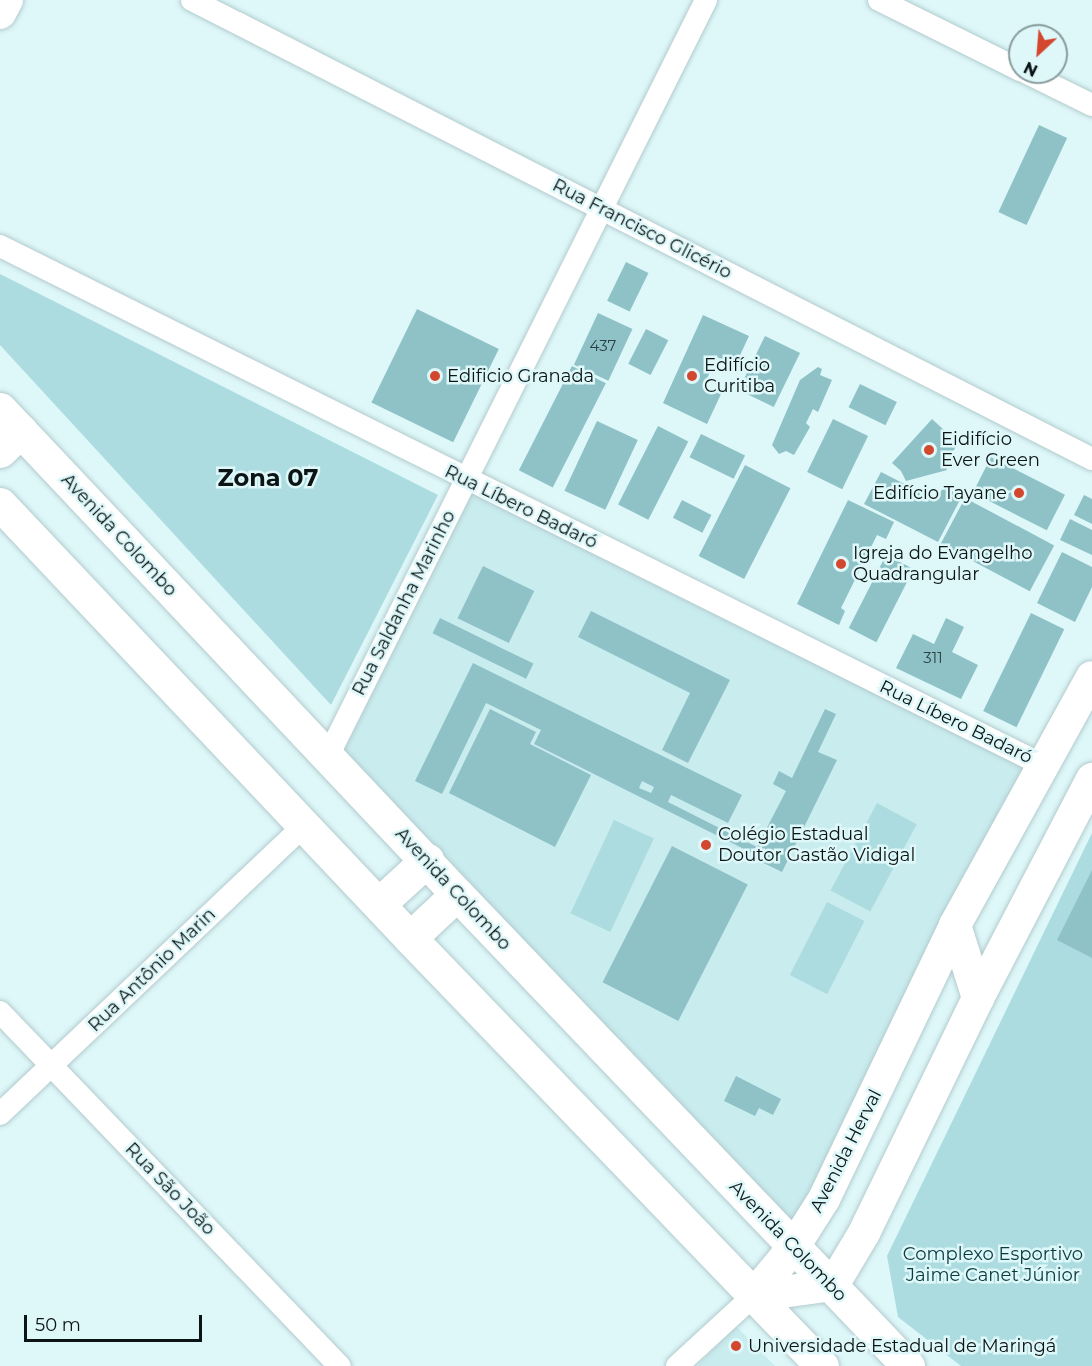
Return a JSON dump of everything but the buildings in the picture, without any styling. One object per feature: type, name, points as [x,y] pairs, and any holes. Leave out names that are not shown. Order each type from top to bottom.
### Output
[{"type":"main road","points":[[0,13],[7,0]]},
{"type":"main road","name":"Avenida Colombo","points":[[7,430],[328,756],[793,1248],[833,1285],[908,1366]]},
{"type":"main road","points":[[0,504],[380,903],[410,938],[822,1366]]},
{"type":"main road","name":"Avenida Herval","points":[[753,1296],[793,1248],[824,1199],[955,925],[1092,677]]},
{"type":"main road","points":[[753,1296],[833,1285],[864,1233],[978,998],[1092,779]]},
{"type":"main road","points":[[380,903],[427,860]]},
{"type":"main road","points":[[410,938],[457,894]]},
{"type":"main road","points":[[955,925],[978,998]]},
{"type":"street","name":"Rua Francisco Glicério","points":[[192,0],[1092,459]]},
{"type":"street","name":"Rua Saldanha Marinho","points":[[328,756],[706,0]]},
{"type":"street","points":[[879,0],[1008,64]]},
{"type":"street","points":[[1049,84],[1092,105]]},
{"type":"street","name":"Rua Líbero Badaró","points":[[0,246],[466,480],[1043,765]]},
{"type":"street","name":"Rua Antônio Marin","points":[[0,1114],[305,825]]},
{"type":"street","name":"Rua São João","points":[[0,1012],[340,1366]]},
{"type":"street","points":[[677,1366],[753,1296]]},
{"type":"shaded area","name":"Colégio Estadual Doutor Gastão Vidigal","points":[[466,480],[1030,760],[793,1248],[328,756]]},
{"type":"shaded area","name":"Universidade Estadual de Maringá","points":[[736,1326],[775,1366],[697,1366]]},
{"type":"green space","points":[[0,274],[438,495],[331,705],[0,345]]},
{"type":"green space","points":[[877,803],[917,824],[870,912],[831,890]]},
{"type":"green space","points":[[614,820],[654,839],[610,932],[570,913]]},
{"type":"green space","name":"Complexo Esportivo Jaime Canet Júnior","points":[[1092,833],[1092,1366],[961,1366],[898,1317],[887,1256]]},
{"type":"green space","points":[[827,902],[864,921],[827,994],[790,975]]},
{"type":"place","name":"Edificio Granada","points":[[435,376]]},
{"type":"place","name":"Edifício Curitiba","points":[[692,376]]},
{"type":"place","name":"Eidifício Ever Green","points":[[929,450]]},
{"type":"place","name":"Edifício Tayane","points":[[1019,493]]},
{"type":"place","name":"Igreja do Evangelho Quadrangular","points":[[841,564]]},
{"type":"place","name":"Colégio Estadual Doutor Gastão Vidigal","points":[[706,845]]},
{"type":"place","name":"Universidade Estadual de Maringá","points":[[736,1346]]},
{"type":"district","name":"Zona 07","points":[[268,478]]}]
